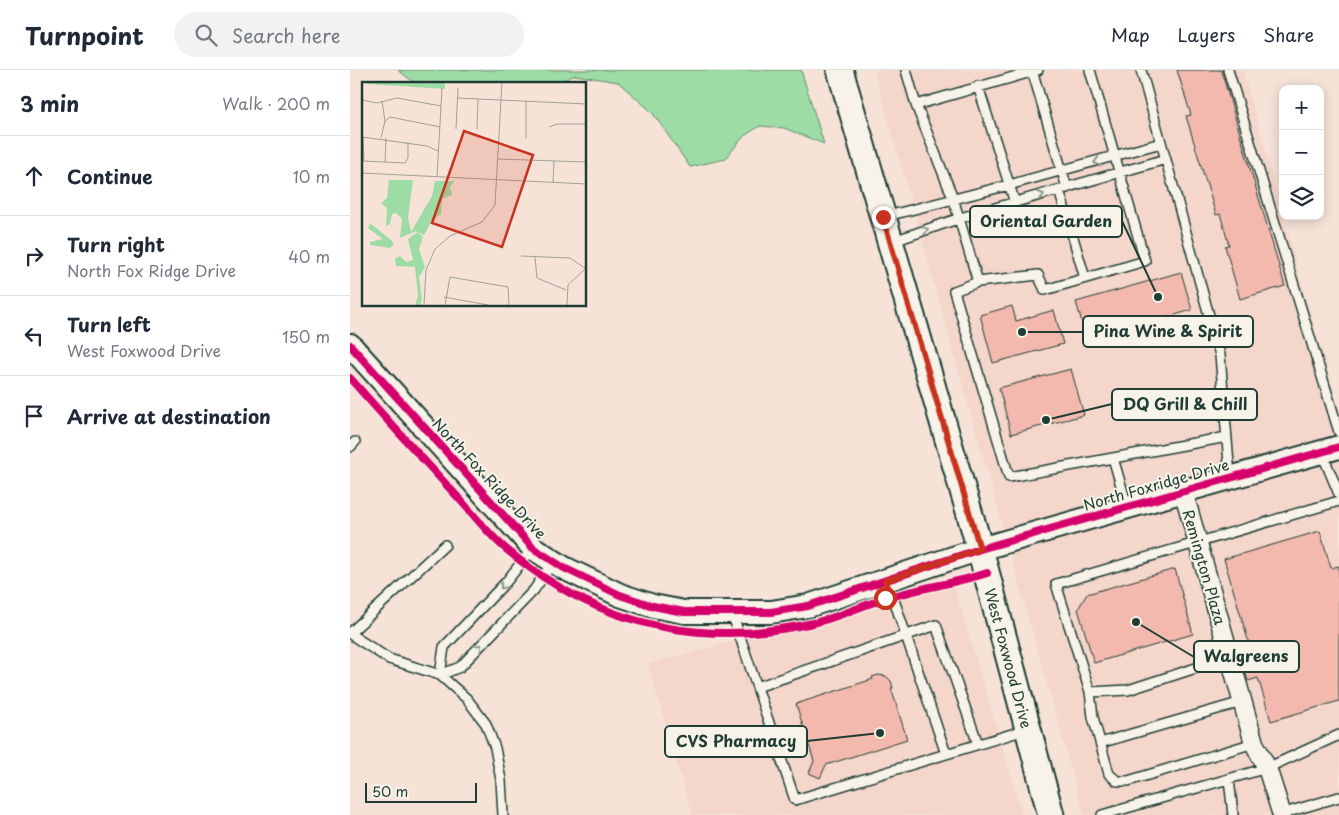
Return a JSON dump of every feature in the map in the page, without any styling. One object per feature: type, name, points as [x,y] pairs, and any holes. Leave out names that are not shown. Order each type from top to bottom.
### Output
[{"type":"main road","name":"West Foxwood Drive","points":[[840,70],[980,549],[1051,815]]},
{"type":"street","name":"North Fox Ridge Drive","points":[[350,345],[533,548],[620,595],[653,606],[684,612],[732,613],[771,612],[808,606],[980,549]]},
{"type":"street","name":"North Foxridge Drive","points":[[980,549],[1230,476],[1330,450]]},
{"type":"street","name":"Remington Plaza","points":[[1183,490],[1254,743],[1267,768],[1282,815]]},
{"type":"lane","points":[[906,70],[916,105],[960,218],[978,282]]},
{"type":"lane","points":[[916,105],[1034,70],[1062,171],[1063,189],[1085,278]]},
{"type":"lane","points":[[1090,70],[1145,261],[1045,290],[1038,275],[978,282],[954,290],[1009,477],[1227,437]]},
{"type":"lane","points":[[1141,70],[1220,355],[1230,476]]},
{"type":"lane","points":[[1228,70],[1339,432]]},
{"type":"lane","points":[[978,86],[1015,203]]},
{"type":"lane","points":[[883,217],[1010,185],[1161,143]]},
{"type":"lane","points":[[890,242],[960,218],[1166,159]]},
{"type":"lane","points":[[1330,450],[1339,494]]},
{"type":"lane","points":[[1113,458],[1127,506]]},
{"type":"lane","points":[[1254,743],[1128,781],[1117,781],[1110,774],[1100,743],[1093,717],[1090,692],[1056,584],[1339,501]]},
{"type":"lane","points":[[445,545],[350,634],[389,659],[440,675],[467,699],[486,724],[495,748],[503,815]]},
{"type":"lane","points":[[440,675],[444,647],[506,582],[533,548]]},
{"type":"lane","points":[[440,675],[460,667],[534,590],[554,561]]},
{"type":"lane","points":[[885,581],[893,596],[946,754]]},
{"type":"lane","points":[[732,613],[795,800],[1028,729]]},
{"type":"lane","points":[[757,687],[936,625],[978,744]]},
{"type":"lane","points":[[1090,692],[1128,690],[1230,657]]},
{"type":"lane","points":[[1100,743],[1242,702]]},
{"type":"lane","points":[[1102,815],[1267,768],[1339,735]]},
{"type":"lane","points":[[1229,779],[1233,815]]},
{"type":"lane","points":[[1282,815],[1339,797]]},
{"type":"shaded area","points":[[874,70],[1243,70],[1279,201],[1279,220],[1284,220],[1339,408],[1339,815],[1084,815]]},
{"type":"shaded area","points":[[953,583],[1023,815],[692,815],[648,664]]},
{"type":"green space","points":[[398,70],[801,70],[824,144],[784,128],[760,126],[744,136],[725,159],[690,167],[652,112],[618,82],[575,75],[559,82],[413,82]]},
{"type":"building","points":[[1177,70],[1221,70],[1285,286],[1240,299],[1225,246],[1229,245],[1220,214],[1216,215],[1186,116],[1191,115]]},
{"type":"building","points":[[1181,272],[1192,310],[1087,340],[1076,302]]},
{"type":"building","points":[[1012,306],[1016,321],[1054,310],[1063,344],[993,363],[980,315]]},
{"type":"building","points":[[1071,369],[1084,415],[1011,434],[999,388]]},
{"type":"building","points":[[1320,531],[1331,568],[1339,566],[1339,701],[1271,721],[1258,678],[1248,681],[1240,654],[1251,650],[1224,559]]},
{"type":"building","points":[[1175,569],[1193,634],[1094,663],[1078,609],[1087,594]]},
{"type":"building","points":[[878,675],[886,676],[891,681],[893,688],[891,688],[907,739],[826,765],[820,778],[809,773],[814,761],[796,704],[873,679],[872,677]]},
{"type":"cycle path","points":[[350,345],[533,548],[564,568],[620,595],[653,606],[684,612],[771,612],[808,606],[980,549],[1339,447]]},
{"type":"cycle path","points":[[350,378],[499,543],[540,575],[576,596],[612,613],[650,624],[689,631],[729,633],[770,630],[822,621],[897,595],[987,573]]},
{"type":"place","name":"Oriental Garden","points":[[1158,297]]},
{"type":"place","name":"Pina Wine & Spirit","points":[[1022,332]]},
{"type":"place","name":"DQ Grill & Chill","points":[[1046,420]]},
{"type":"place","name":"Walgreens","points":[[1136,622]]},
{"type":"place","name":"CVS Pharmacy","points":[[880,733]]},
{"type":"route","points":[[883,217],[980,549],[885,581],[893,596],[885,598]]}]
